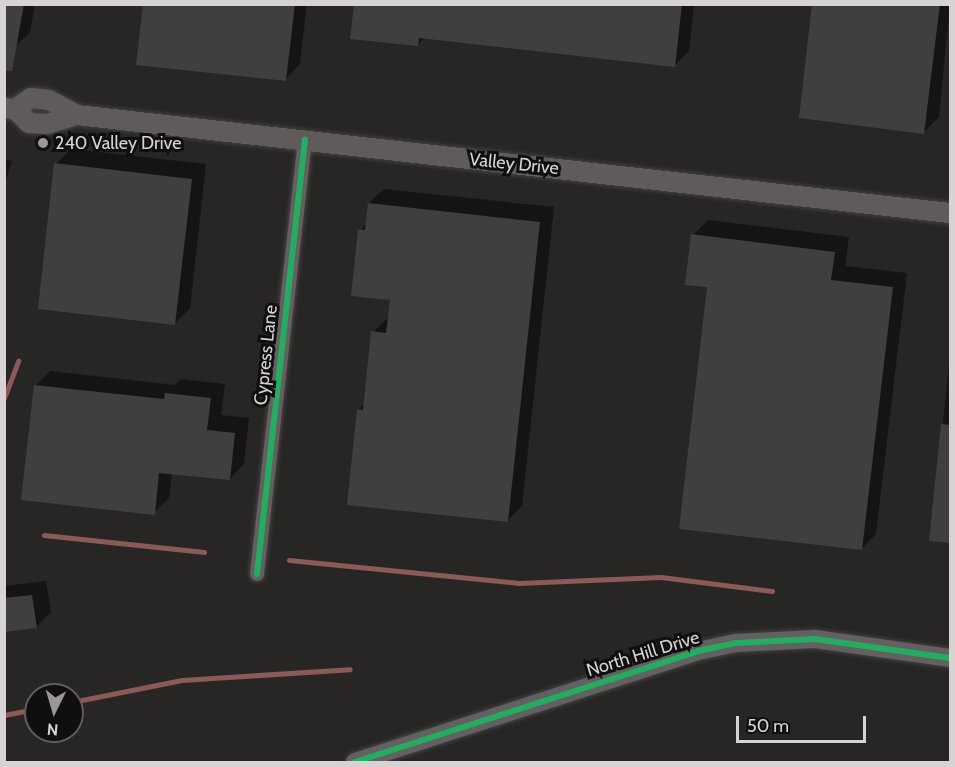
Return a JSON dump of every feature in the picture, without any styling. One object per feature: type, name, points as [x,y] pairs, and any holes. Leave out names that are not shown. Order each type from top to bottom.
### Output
[{"type":"main road","name":"Valley Drive","points":[[10,108],[29,123],[47,124],[77,115],[951,213]]},
{"type":"street","name":"Cypress Lane","points":[[257,574],[305,140]]},
{"type":"street","name":"North Hill Drive","points":[[355,762],[698,651],[736,643],[815,639],[951,658]]},
{"type":"building","points":[[4,4],[24,4],[12,71],[4,70]]},
{"type":"building","points":[[143,4],[295,4],[286,81],[136,65]]},
{"type":"building","points":[[354,4],[682,4],[675,67],[419,38],[418,46],[350,39]]},
{"type":"building","points":[[812,4],[940,4],[924,134],[799,118]]},
{"type":"building","points":[[54,163],[192,179],[175,325],[38,309]]},
{"type":"building","points":[[368,203],[540,222],[508,522],[347,505],[357,409],[363,410],[371,331],[386,333],[390,300],[351,296],[358,229],[365,230]]},
{"type":"building","points":[[691,234],[835,252],[831,280],[893,287],[862,550],[679,529],[707,287],[685,285]]},
{"type":"building","points":[[34,385],[164,399],[165,393],[211,398],[207,430],[235,433],[230,480],[159,473],[155,515],[21,500]]},
{"type":"building","points":[[941,424],[951,425],[951,543],[929,541]]},
{"type":"building","points":[[32,595],[37,628],[4,632],[4,598]]},
{"type":"waterway","points":[[4,398],[18,361]]},
{"type":"waterway","points":[[44,535],[204,552]]},
{"type":"waterway","points":[[289,560],[519,583],[661,577],[772,591]]},
{"type":"waterway","points":[[84,700],[182,680],[350,669]]},
{"type":"waterway","points":[[4,715],[24,711]]},
{"type":"cycle path","points":[[257,574],[305,140]]},
{"type":"cycle path","points":[[355,762],[698,651],[736,643],[815,639],[950,658]]},
{"type":"place","name":"240 Valley Drive","points":[[43,143]]}]
